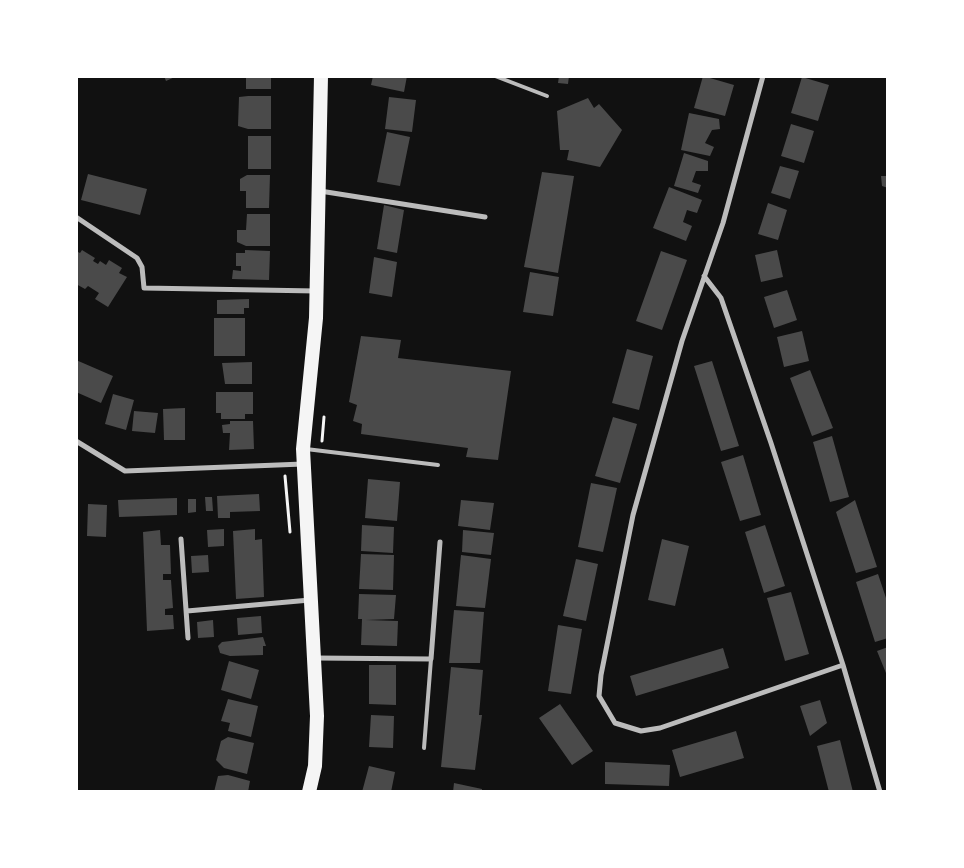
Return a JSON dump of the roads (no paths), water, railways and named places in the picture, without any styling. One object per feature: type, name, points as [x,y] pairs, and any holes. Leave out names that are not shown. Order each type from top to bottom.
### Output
[{"type":"highway","points":[[309,792],[315,766],[317,716],[303,448],[317,291],[321,76]]},
{"type":"street","points":[[764,76],[723,223],[682,341],[633,515],[601,675],[599,696],[615,723],[641,731],[660,728],[842,665]]},
{"type":"street","points":[[320,191],[484,217]]},
{"type":"street","points":[[76,217],[137,258],[142,267],[144,288],[317,291]]},
{"type":"street","points":[[704,276],[721,298],[842,665],[880,792]]},
{"type":"street","points":[[76,441],[125,470],[303,464]]},
{"type":"street","points":[[181,539],[188,638]]},
{"type":"street","points":[[314,658],[431,659],[440,542]]},
{"type":"street","points":[[186,610],[310,600]]},
{"type":"lane","points":[[495,76],[547,96]]},
{"type":"lane","points":[[303,448],[438,465]]},
{"type":"lane","points":[[424,748],[431,659]]}]
